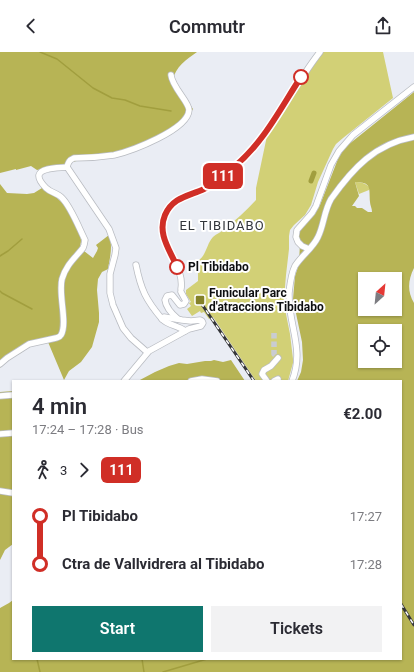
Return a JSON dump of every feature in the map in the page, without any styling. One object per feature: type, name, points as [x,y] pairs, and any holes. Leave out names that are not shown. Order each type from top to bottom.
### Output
[{"type":"street","points":[[178,319],[166,306],[165,300],[167,296],[172,295],[180,305],[184,304],[186,300],[181,290],[181,278],[162,233],[163,220],[168,209],[182,197],[204,189],[210,185],[234,168],[244,158],[262,138],[308,66],[320,52]]},
{"type":"street","points":[[67,168],[71,159],[116,154],[158,139],[182,124],[188,114],[188,107],[173,83],[170,75]]},
{"type":"street","points":[[309,250],[300,244],[296,237],[296,232],[298,227],[308,218],[316,206],[331,165],[338,151],[353,135],[414,87]]},
{"type":"street","points":[[292,380],[298,352],[289,304],[290,281],[292,273],[321,231],[326,210],[331,199],[358,166],[382,148],[400,140],[414,137]]},
{"type":"street","points":[[67,168],[109,229],[116,248],[110,274],[110,293],[113,306],[123,328],[130,338],[147,352]]},
{"type":"street","points":[[0,364],[6,358],[29,344],[60,337],[62,332],[61,282],[70,262],[83,248],[84,240],[67,205],[62,198],[45,187],[39,178],[39,174],[42,170],[67,168]]},
{"type":"street","points":[[136,265],[139,283],[150,305],[166,323],[183,328],[185,331]]},
{"type":"street","points":[[125,380],[147,352],[185,331],[203,324],[200,320],[191,321],[164,317],[162,319]]},
{"type":"street","points":[[266,380],[262,374],[264,370],[271,366],[278,358]]},
{"type":"street","points":[[196,380],[209,380]]},
{"type":"street","points":[[0,396],[12,395]]},
{"type":"street","points":[[0,434],[12,433]]},
{"type":"street","points":[[0,491],[12,493]]},
{"type":"shaded area","points":[[0,52],[197,52],[179,67],[173,80],[193,109],[188,117],[144,146],[72,162],[69,166],[55,166],[37,170],[31,166],[0,173]]},
{"type":"shaded area","points":[[321,52],[383,52],[393,98],[336,144],[318,182],[311,205],[305,215],[290,230],[284,299],[293,359],[288,380],[255,380],[213,317],[209,319],[204,312],[201,313],[200,311],[192,316],[187,309],[191,306],[189,303],[191,302],[186,294],[186,290],[198,281],[198,272],[194,266],[195,261],[199,260],[204,255],[213,237],[236,219],[256,200],[256,188],[268,131]]},
{"type":"shaded area","points":[[414,92],[414,268],[410,277],[409,290],[414,303],[414,672],[0,672],[0,608],[12,601],[12,660],[402,660],[402,380],[297,380],[301,372],[303,360],[302,342],[293,299],[295,276],[299,264],[300,243],[297,237],[299,231],[315,214],[320,205],[338,159],[348,145]],"holes":[[[355,182],[364,183],[367,185],[369,190],[372,212],[352,206],[359,196]]]},
{"type":"shaded area","points":[[355,182],[363,183],[370,188],[369,190],[359,194]]},
{"type":"shaded area","points":[[0,184],[7,193],[34,193],[42,188],[62,202],[76,224],[80,235],[81,240],[79,249],[93,258],[98,248],[96,245],[109,235],[111,248],[108,269],[102,272],[98,279],[97,290],[99,322],[92,347],[81,362],[69,371],[64,380],[48,342],[31,346],[9,359],[2,364],[0,368]]},
{"type":"shaded area","points":[[214,360],[223,362],[231,360],[244,380],[140,380],[155,372],[179,363],[187,364]]},
{"type":"shaded area","points":[[12,391],[12,545],[5,550],[0,560],[0,392]]},
{"type":"waterway","points":[[40,52],[57,59],[93,88],[112,98],[125,100],[140,106],[171,111]]},
{"type":"waterway","points":[[311,181],[314,173]]},
{"type":"waterway","points":[[0,256],[22,239]]},
{"type":"waterway","points":[[0,291],[32,309]]},
{"type":"waterway","points":[[37,660],[40,672]]},
{"type":"waterway","points":[[142,660],[144,672]]},
{"type":"waterway","points":[[163,672],[204,660]]},
{"type":"tunnel","points":[[274,333],[274,354],[278,358]]},
{"type":"railway","points":[[201,303],[253,380]]},
{"type":"railway","points":[[402,606],[414,625]]},
{"type":"bus line","name":"111","points":[[177,267],[162,233],[163,220],[168,209],[182,197],[204,189],[234,168],[262,138],[301,77]]},
{"type":"place","name":"Pl Tibidabo","points":[[177,267]]},
{"type":"place","name":"Funicular Parc d'atraccions Tibidabo","points":[[200,300]]},
{"type":"district","name":"EL TIBIDABO","points":[[222,225]]}]
